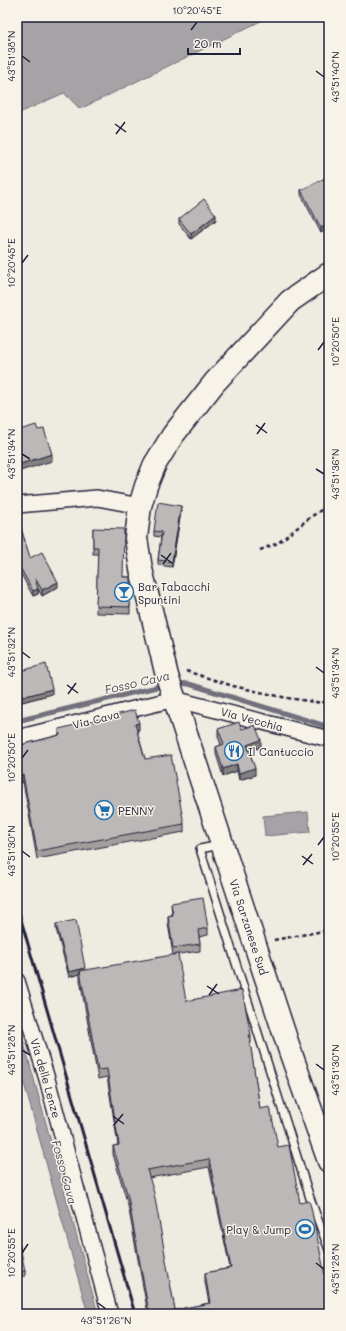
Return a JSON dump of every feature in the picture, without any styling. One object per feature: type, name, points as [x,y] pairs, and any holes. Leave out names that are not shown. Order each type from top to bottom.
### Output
[{"type":"main road","name":"Via Sarzanese Sud","points":[[329,274],[290,301],[215,382],[173,435],[155,464],[140,506],[136,538],[141,569],[170,684],[305,1097],[329,1161]]},
{"type":"street","points":[[17,505],[97,498],[140,506]]},
{"type":"street","name":"Via Cava","points":[[17,738],[170,684]]},
{"type":"street","name":"Via Vecchia","points":[[170,684],[329,739]]},
{"type":"street","name":"Via delle Lenze","points":[[17,981],[47,1078],[110,1314]]},
{"type":"lane","points":[[222,845],[200,849],[310,1198],[329,1250]]},
{"type":"path","points":[[260,550],[278,543],[312,516],[329,505]]},
{"type":"path","points":[[170,684],[179,669],[196,673],[233,686],[287,698],[322,703],[329,700]]},
{"type":"path","points":[[254,943],[329,930]]},
{"type":"shaded area","points":[[17,17],[269,17],[80,109],[64,93],[17,114]]},
{"type":"shaded area","points":[[308,812],[310,832],[265,836],[263,816]]},
{"type":"shaded area","points":[[17,1017],[98,1314],[88,1314],[17,1058]]},
{"type":"building","points":[[327,177],[329,181],[329,224],[321,228],[301,190]]},
{"type":"building","points":[[204,199],[216,215],[191,234],[179,219]]},
{"type":"building","points":[[36,425],[38,430],[44,429],[52,454],[17,465],[17,431]]},
{"type":"building","points":[[158,502],[181,506],[172,562],[158,560],[162,532],[154,531]]},
{"type":"building","points":[[17,515],[30,558],[42,552],[58,582],[42,590],[35,578],[38,589],[33,591],[17,562]]},
{"type":"building","points":[[93,528],[124,529],[123,577],[130,577],[130,607],[96,606],[98,547],[93,547]]},
{"type":"building","points":[[46,664],[52,689],[22,697],[17,679],[17,672]]},
{"type":"building","points":[[135,710],[139,723],[135,724],[145,759],[171,755],[184,824],[37,851],[23,775],[17,776],[17,746],[60,735],[59,729]]},
{"type":"building","points":[[239,722],[242,729],[255,725],[261,740],[247,745],[255,768],[239,773],[237,764],[223,769],[216,747],[224,744],[218,729]]},
{"type":"building","points":[[203,898],[208,928],[198,930],[200,944],[173,948],[168,916],[173,915],[171,903]]},
{"type":"building","points":[[76,920],[85,968],[69,972],[56,924]]},
{"type":"building","points":[[178,954],[186,1001],[242,990],[251,1035],[249,1035],[260,1109],[270,1107],[278,1147],[289,1145],[300,1203],[309,1201],[329,1295],[329,1314],[150,1314],[128,1197],[113,1146],[119,1145],[107,1069],[98,1070],[80,971]],"holes":[[[209,1159],[231,1268],[205,1273],[210,1303],[175,1310],[154,1193],[147,1170]]]},
{"type":"building","points":[[17,1246],[20,1246],[25,1271],[17,1272]]},
{"type":"waterway","name":"Fosso Cava","points":[[174,683],[189,684],[329,727]]},
{"type":"waterway","name":"Fosso Cava","points":[[17,721],[165,685]]},
{"type":"railway","points":[[17,906],[135,1314]]},
{"type":"place","name":"Bar Tabacchi Spuntini","points":[[124,592]]},
{"type":"place","name":"Il Cantuccio","points":[[234,751]]},
{"type":"place","name":"PENNY","points":[[104,810]]},
{"type":"place","name":"Play & Jump","points":[[305,1229]]}]
